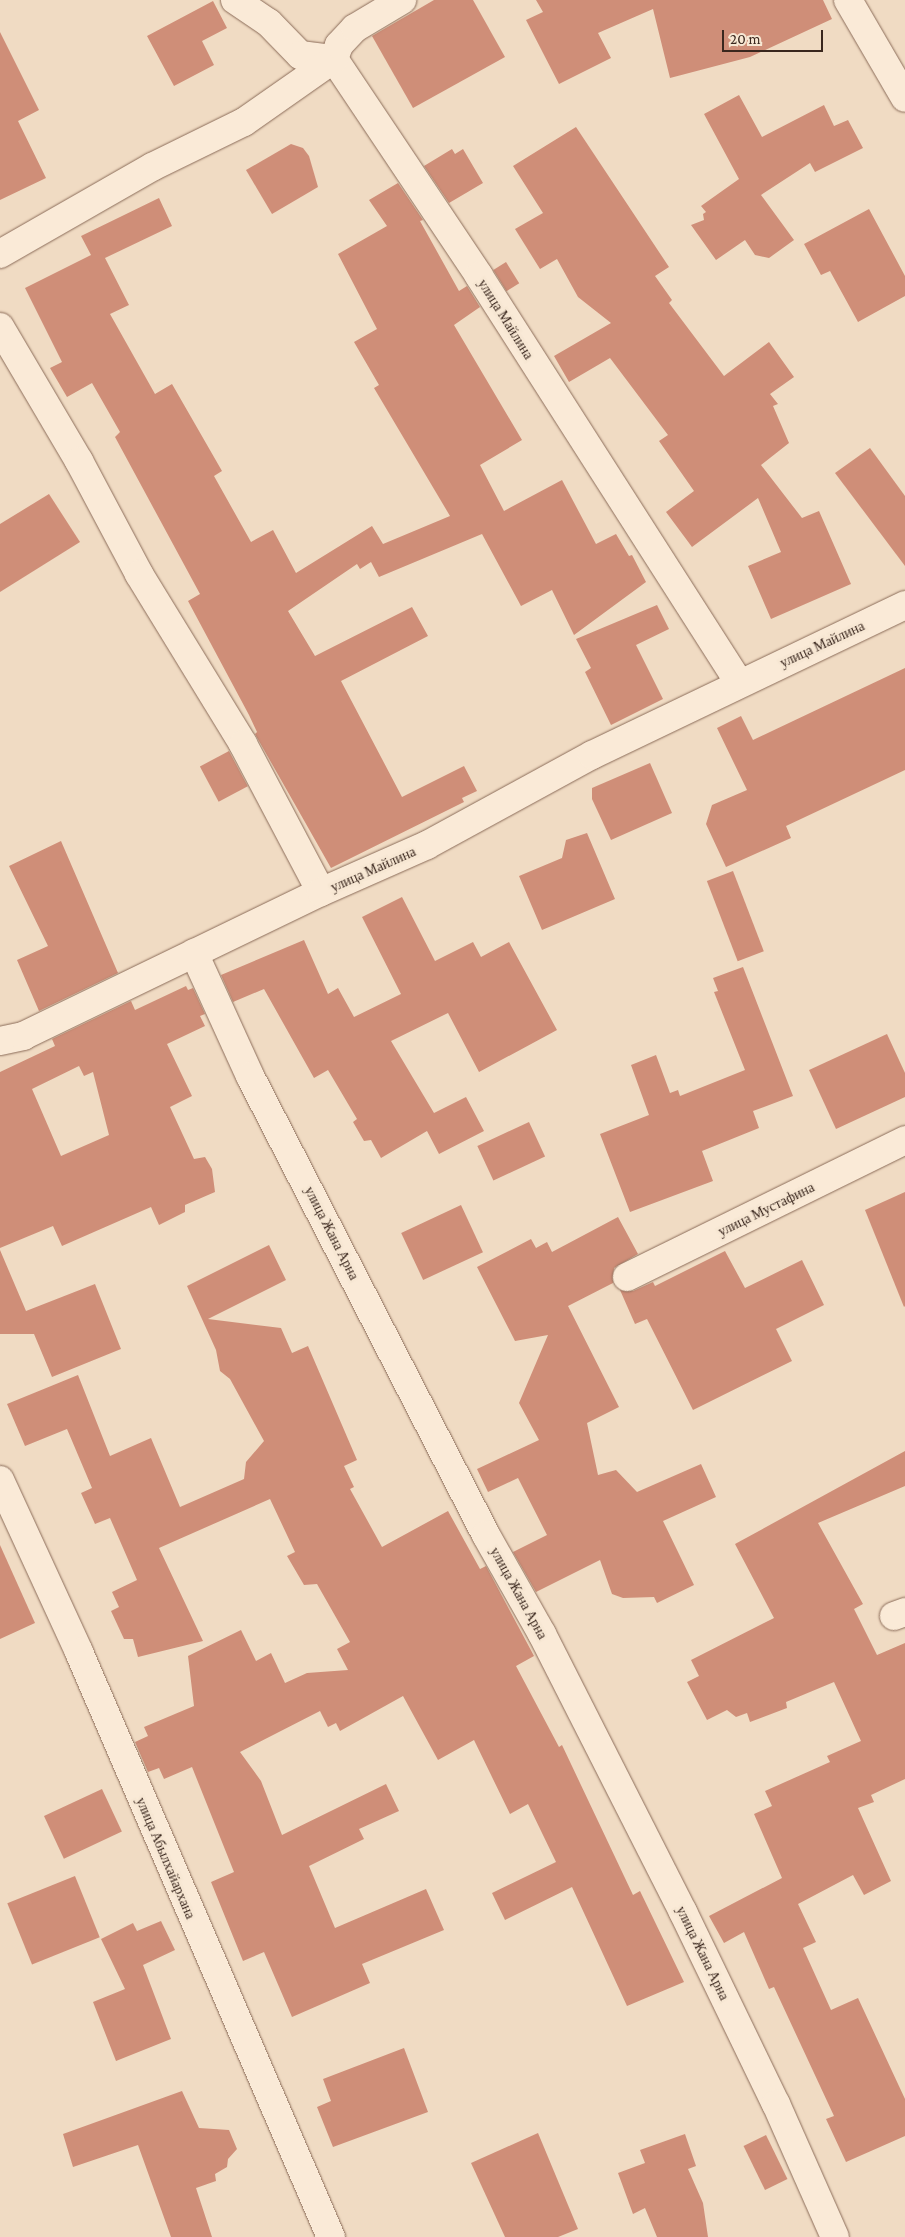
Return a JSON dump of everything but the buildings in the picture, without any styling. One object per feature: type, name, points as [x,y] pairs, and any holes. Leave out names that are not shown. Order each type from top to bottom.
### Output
[{"type":"street","points":[[235,0],[269,23],[300,55],[334,59]]},
{"type":"street","points":[[0,254],[152,168],[244,122],[334,59],[339,45],[355,28],[402,0]]},
{"type":"street","points":[[848,0],[905,98]]},
{"type":"street","name":"улица Майлина","points":[[334,59],[479,276],[739,682]]},
{"type":"street","points":[[0,327],[79,461],[139,574],[274,799],[321,892]]},
{"type":"street","name":"улица Майлина","points":[[0,1041],[23,1036],[321,892],[428,845],[592,755],[739,682],[905,605]]},
{"type":"street","name":"улица Жана Арна","points":[[194,953],[250,1076],[486,1534],[542,1634],[683,1912],[776,2104],[834,2237]]},
{"type":"street","name":"улица Мустафина","points":[[627,1277],[905,1140]]},
{"type":"street","name":"улица Абылхайархана","points":[[0,1480],[79,1652],[331,2237]]}]
